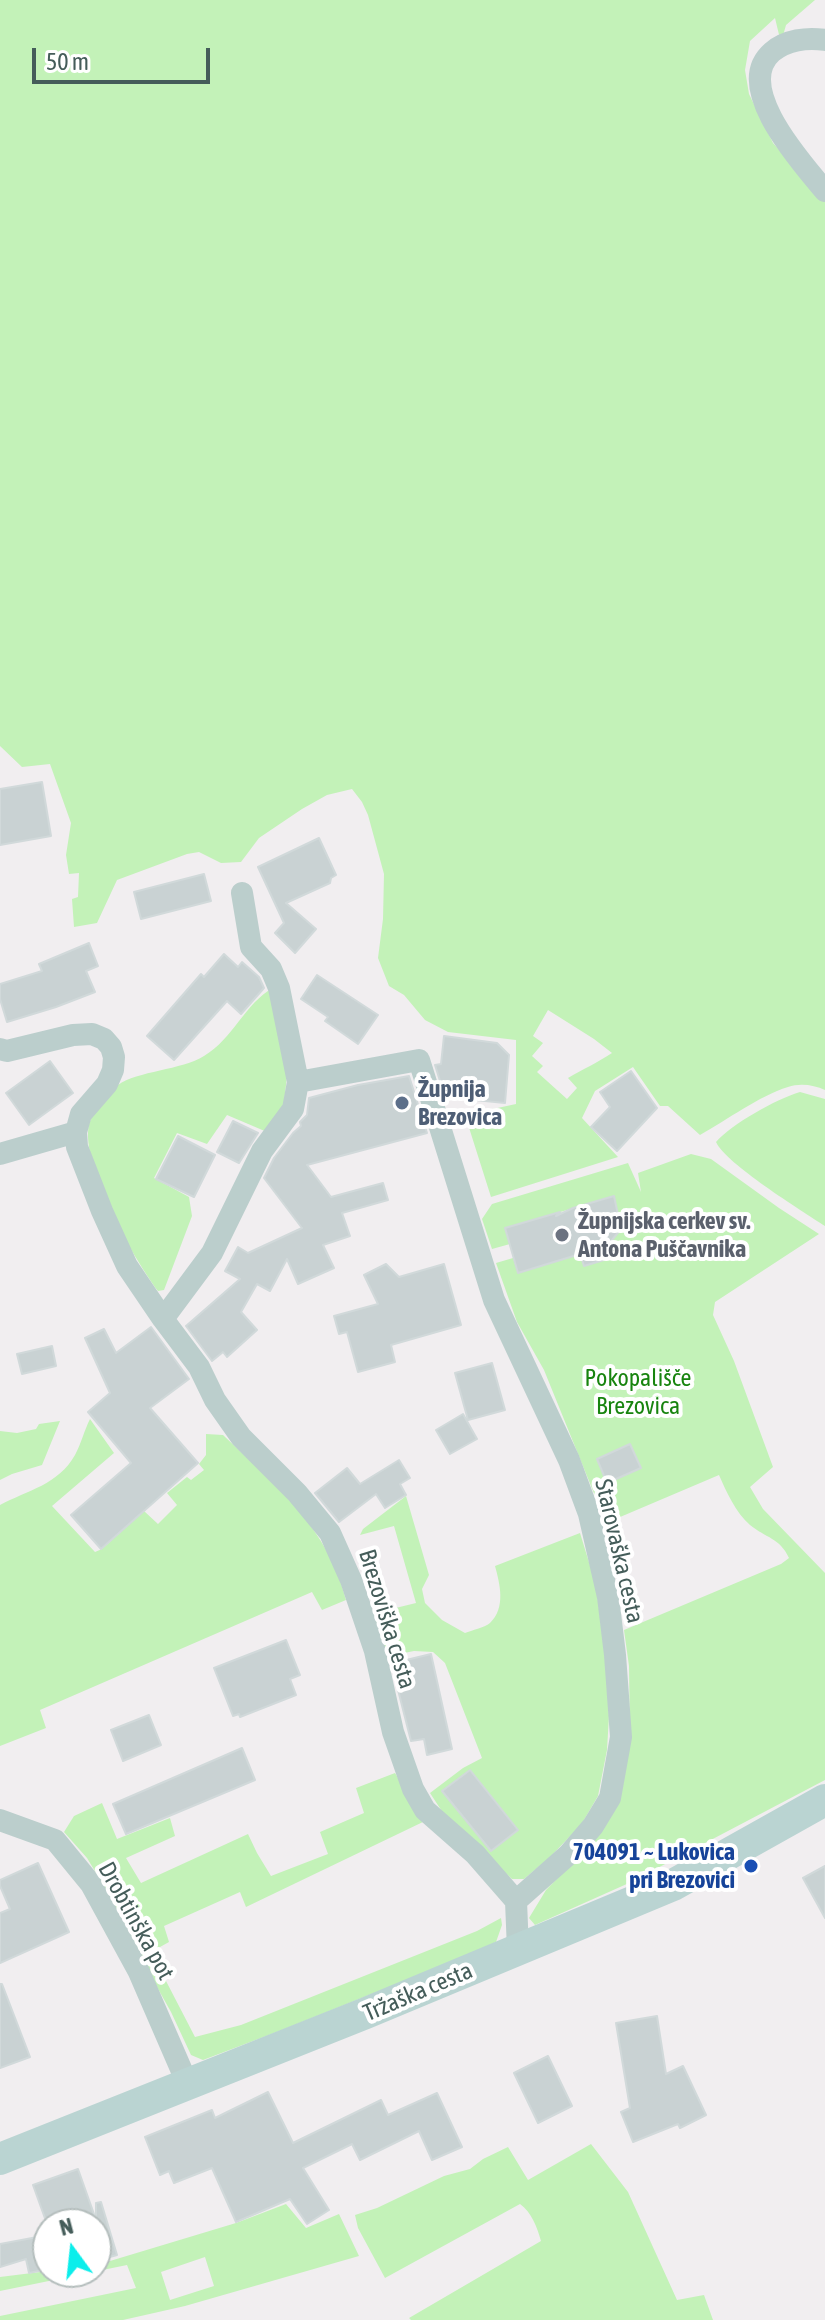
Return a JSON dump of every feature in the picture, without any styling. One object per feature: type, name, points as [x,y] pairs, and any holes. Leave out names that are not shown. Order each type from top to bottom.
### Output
[{"type":"main road","name":"Tržaška cesta","points":[[0,2159],[673,1885],[825,1800]]},
{"type":"street","points":[[825,40],[792,41],[778,48],[761,67],[759,81],[780,134],[825,191]]},
{"type":"street","points":[[163,1319],[212,1253],[262,1151],[293,1109],[298,1082],[279,988],[271,969],[251,947],[242,893]]},
{"type":"street","points":[[0,1049],[7,1051],[73,1035],[92,1034],[104,1039],[114,1057],[107,1084],[81,1114],[76,1132],[0,1154]]},
{"type":"street","name":"Starovaška cesta","points":[[298,1082],[419,1060],[494,1300],[569,1460],[589,1514],[608,1597],[615,1655],[621,1737],[610,1798],[593,1826],[569,1854],[516,1901]]},
{"type":"street","name":"Brezoviška cesta","points":[[76,1132],[81,1158],[127,1264],[199,1367],[215,1400],[241,1437],[297,1493],[330,1533],[351,1580],[375,1651],[393,1732],[413,1789],[425,1810],[475,1854],[516,1901]]},
{"type":"street","name":"Drobtinška pot","points":[[0,1820],[55,1840],[91,1884],[139,1972],[188,2085]]},
{"type":"street","points":[[516,1901],[518,1950]]},
{"type":"green space","points":[[0,0],[815,0],[786,25],[781,43],[775,18],[750,41],[745,70],[749,94],[773,143],[825,201],[825,1090],[807,1085],[788,1087],[755,1102],[700,1135],[668,1106],[660,1106],[633,1067],[595,1091],[582,1118],[618,1157],[491,1197],[465,1115],[516,1104],[516,1040],[448,1032],[425,1020],[404,995],[389,986],[378,958],[384,874],[368,815],[352,789],[327,795],[302,809],[259,838],[241,862],[221,863],[199,852],[117,880],[97,923],[74,927],[72,899],[78,897],[79,873],[69,874],[66,855],[71,823],[50,764],[22,767],[0,746]],"holes":[[[548,1010],[612,1053],[568,1078],[577,1088],[567,1099],[537,1072],[543,1066],[532,1056],[543,1043],[533,1036]]]},
{"type":"green space","points":[[273,988],[288,1067],[283,1112],[267,1132],[227,1115],[207,1144],[177,1133],[154,1178],[189,1197],[192,1216],[164,1290],[158,1291],[135,1256],[100,1186],[88,1142],[89,1124],[97,1108],[118,1085],[204,1056],[223,1040],[254,1003]]},
{"type":"green space","points":[[800,1092],[825,1099],[825,1226],[748,1174],[716,1142],[755,1113]]},
{"type":"green space","name":"Pokopališče Brezovica","points":[[691,1154],[711,1159],[819,1234],[715,1302],[713,1315],[734,1361],[773,1467],[750,1487],[763,1509],[825,1573],[825,1780],[629,1883],[535,1925],[529,1918],[546,1890],[599,1835],[630,1738],[629,1666],[624,1630],[789,1558],[777,1542],[745,1520],[719,1475],[606,1523],[544,1370],[517,1322],[496,1263],[513,1258],[518,1273],[580,1254],[584,1266],[617,1256],[612,1240],[621,1229],[616,1205],[601,1200],[506,1228],[510,1244],[492,1249],[482,1219],[492,1204],[628,1163],[641,1192],[638,1173]]},
{"type":"green space","points":[[90,1419],[114,1453],[52,1506],[95,1552],[144,1511],[158,1524],[177,1505],[167,1493],[187,1477],[191,1480],[204,1470],[199,1464],[206,1455],[206,1434],[223,1435],[287,1497],[315,1531],[336,1570],[346,1600],[322,1610],[312,1592],[40,1710],[46,1728],[0,1746],[0,1505],[42,1486],[60,1473],[75,1455]]},
{"type":"green space","points":[[60,1421],[42,1465],[0,1480],[0,1431],[17,1433],[36,1429],[39,1424]]},
{"type":"green space","points":[[406,1496],[429,1575],[422,1589],[425,1603],[442,1620],[465,1633],[487,1625],[495,1617],[500,1603],[500,1588],[495,1566],[580,1533],[596,1585],[607,1674],[607,1750],[598,1796],[581,1825],[524,1879],[512,1879],[449,1822],[430,1793],[482,1758],[445,1663],[433,1652],[414,1651],[384,1657],[371,1614],[416,1603],[394,1526],[360,1535],[363,1529]]},
{"type":"green space","points":[[395,1773],[425,1821],[246,1907],[240,1892],[164,1926],[169,1942],[151,1952],[195,2037],[241,2025],[477,1931],[501,1918],[502,1925],[496,1942],[203,2060],[191,2055],[107,1891],[87,1858],[64,1832],[74,1816],[102,1803],[117,1839],[170,1818],[175,1836],[126,1858],[141,1883],[248,1834],[271,1876],[328,1854],[320,1832],[364,1813],[356,1788]]},
{"type":"green space","points":[[591,2144],[628,2192],[677,2300],[704,2295],[713,2320],[409,2318],[541,2241],[534,2221],[520,2204],[385,2278],[358,2228],[355,2215],[377,2208],[444,2176],[470,2169],[508,2147],[528,2180]]},
{"type":"green space","points":[[286,2204],[306,2228],[339,2214],[359,2256],[185,2306],[123,2320],[0,2320],[0,2316],[136,2288],[127,2265],[112,2268],[112,2260],[236,2223]],"holes":[[[205,2257],[214,2286],[170,2300],[161,2272]]]},
{"type":"green space","points":[[32,2273],[32,2284],[0,2291],[0,2277]]},
{"type":"building","points":[[42,782],[51,836],[0,845],[0,789]]},
{"type":"building","points":[[319,838],[336,875],[330,883],[286,903],[316,929],[295,953],[275,933],[284,923],[258,867]]},
{"type":"building","points":[[204,874],[211,901],[141,919],[134,892]]},
{"type":"building","points":[[89,943],[98,966],[86,971],[95,992],[7,1022],[0,999],[0,984],[42,971],[39,964]]},
{"type":"building","points":[[224,954],[238,967],[242,962],[259,977],[264,988],[241,1014],[227,1001],[174,1060],[147,1036],[201,974],[204,977]]},
{"type":"building","points":[[317,975],[378,1015],[358,1044],[325,1021],[328,1017],[301,999]]},
{"type":"building","points":[[444,1036],[497,1043],[509,1055],[505,1103],[445,1097],[435,1065],[441,1064]]},
{"type":"building","points":[[50,1061],[73,1093],[29,1125],[6,1093]]},
{"type":"building","points":[[631,1071],[657,1108],[617,1151],[591,1127],[610,1107],[600,1092]]},
{"type":"building","points":[[409,1076],[427,1133],[307,1165],[331,1197],[383,1183],[388,1200],[342,1213],[350,1236],[323,1245],[334,1268],[298,1284],[287,1259],[270,1291],[257,1284],[241,1312],[257,1330],[227,1357],[223,1352],[212,1361],[186,1326],[240,1279],[225,1271],[238,1247],[248,1253],[302,1228],[264,1178],[274,1158],[301,1126],[300,1122],[307,1115],[309,1098]]},
{"type":"building","points":[[233,1121],[258,1133],[239,1163],[217,1152]]},
{"type":"building","points":[[178,1136],[215,1155],[194,1197],[156,1179]]},
{"type":"building","name":"Župnijska cerkev sv. Antona Puščavnika","points":[[614,1196],[621,1229],[612,1240],[617,1256],[584,1266],[580,1254],[518,1273],[505,1228],[560,1212],[556,1216]]},
{"type":"building","points":[[386,1264],[399,1277],[444,1264],[461,1325],[391,1345],[395,1362],[358,1372],[347,1332],[339,1334],[334,1316],[378,1304],[364,1275]]},
{"type":"building","points":[[151,1327],[189,1379],[150,1408],[198,1463],[101,1549],[71,1515],[131,1463],[88,1412],[110,1393],[85,1338],[104,1329],[116,1353]]},
{"type":"building","points":[[52,1346],[56,1366],[22,1374],[17,1354]]},
{"type":"building","points":[[492,1363],[505,1410],[468,1420],[455,1373]]},
{"type":"building","points":[[463,1414],[477,1439],[450,1454],[436,1430]]},
{"type":"building","points":[[630,1444],[641,1468],[607,1483],[597,1459]]},
{"type":"building","points":[[399,1460],[410,1478],[400,1484],[406,1495],[385,1508],[376,1494],[339,1522],[315,1493],[347,1468],[360,1484]]},
{"type":"building","points":[[286,1640],[300,1675],[290,1679],[296,1695],[240,1717],[239,1714],[233,1716],[214,1668]]},
{"type":"building","points":[[431,1654],[452,1749],[427,1755],[424,1739],[411,1741],[396,1682],[406,1679],[402,1661]]},
{"type":"building","points":[[149,1715],[161,1745],[123,1761],[111,1730]]},
{"type":"building","points":[[242,1748],[255,1780],[126,1834],[113,1804]]},
{"type":"building","points":[[470,1770],[518,1830],[491,1851],[442,1791]]},
{"type":"building","points":[[38,1863],[69,1932],[0,1963],[0,1913],[10,1909],[0,1880]]},
{"type":"building","points":[[825,1866],[825,1918],[803,1878]]},
{"type":"building","points":[[0,1984],[30,2057],[0,2068]]},
{"type":"building","points":[[657,2016],[666,2074],[683,2066],[706,2115],[680,2128],[678,2124],[633,2142],[621,2112],[630,2108],[616,2023]]},
{"type":"building","points":[[548,2056],[572,2106],[538,2123],[514,2073]]},
{"type":"building","points":[[268,2092],[293,2143],[381,2100],[388,2115],[437,2093],[462,2147],[432,2160],[419,2131],[360,2160],[352,2144],[303,2168],[329,2210],[307,2224],[290,2199],[236,2222],[212,2168],[174,2183],[169,2171],[160,2175],[145,2137],[212,2110],[215,2118]]},
{"type":"building","points":[[78,2169],[92,2208],[41,2208],[33,2185]]},
{"type":"building","points":[[32,2238],[32,2272],[29,2273],[26,2259],[0,2267],[0,2244]]},
{"type":"building","points":[[112,2238],[117,2255],[112,2256]]},
{"type":"place","name":"Župnija Brezovica","points":[[402,1103]]},
{"type":"place","name":"Župnijska cerkev sv. Antona Puščavnika","points":[[562,1235]]},
{"type":"place","name":"704091 ~ Lukovica pri Brezovici","points":[[751,1866]]}]
